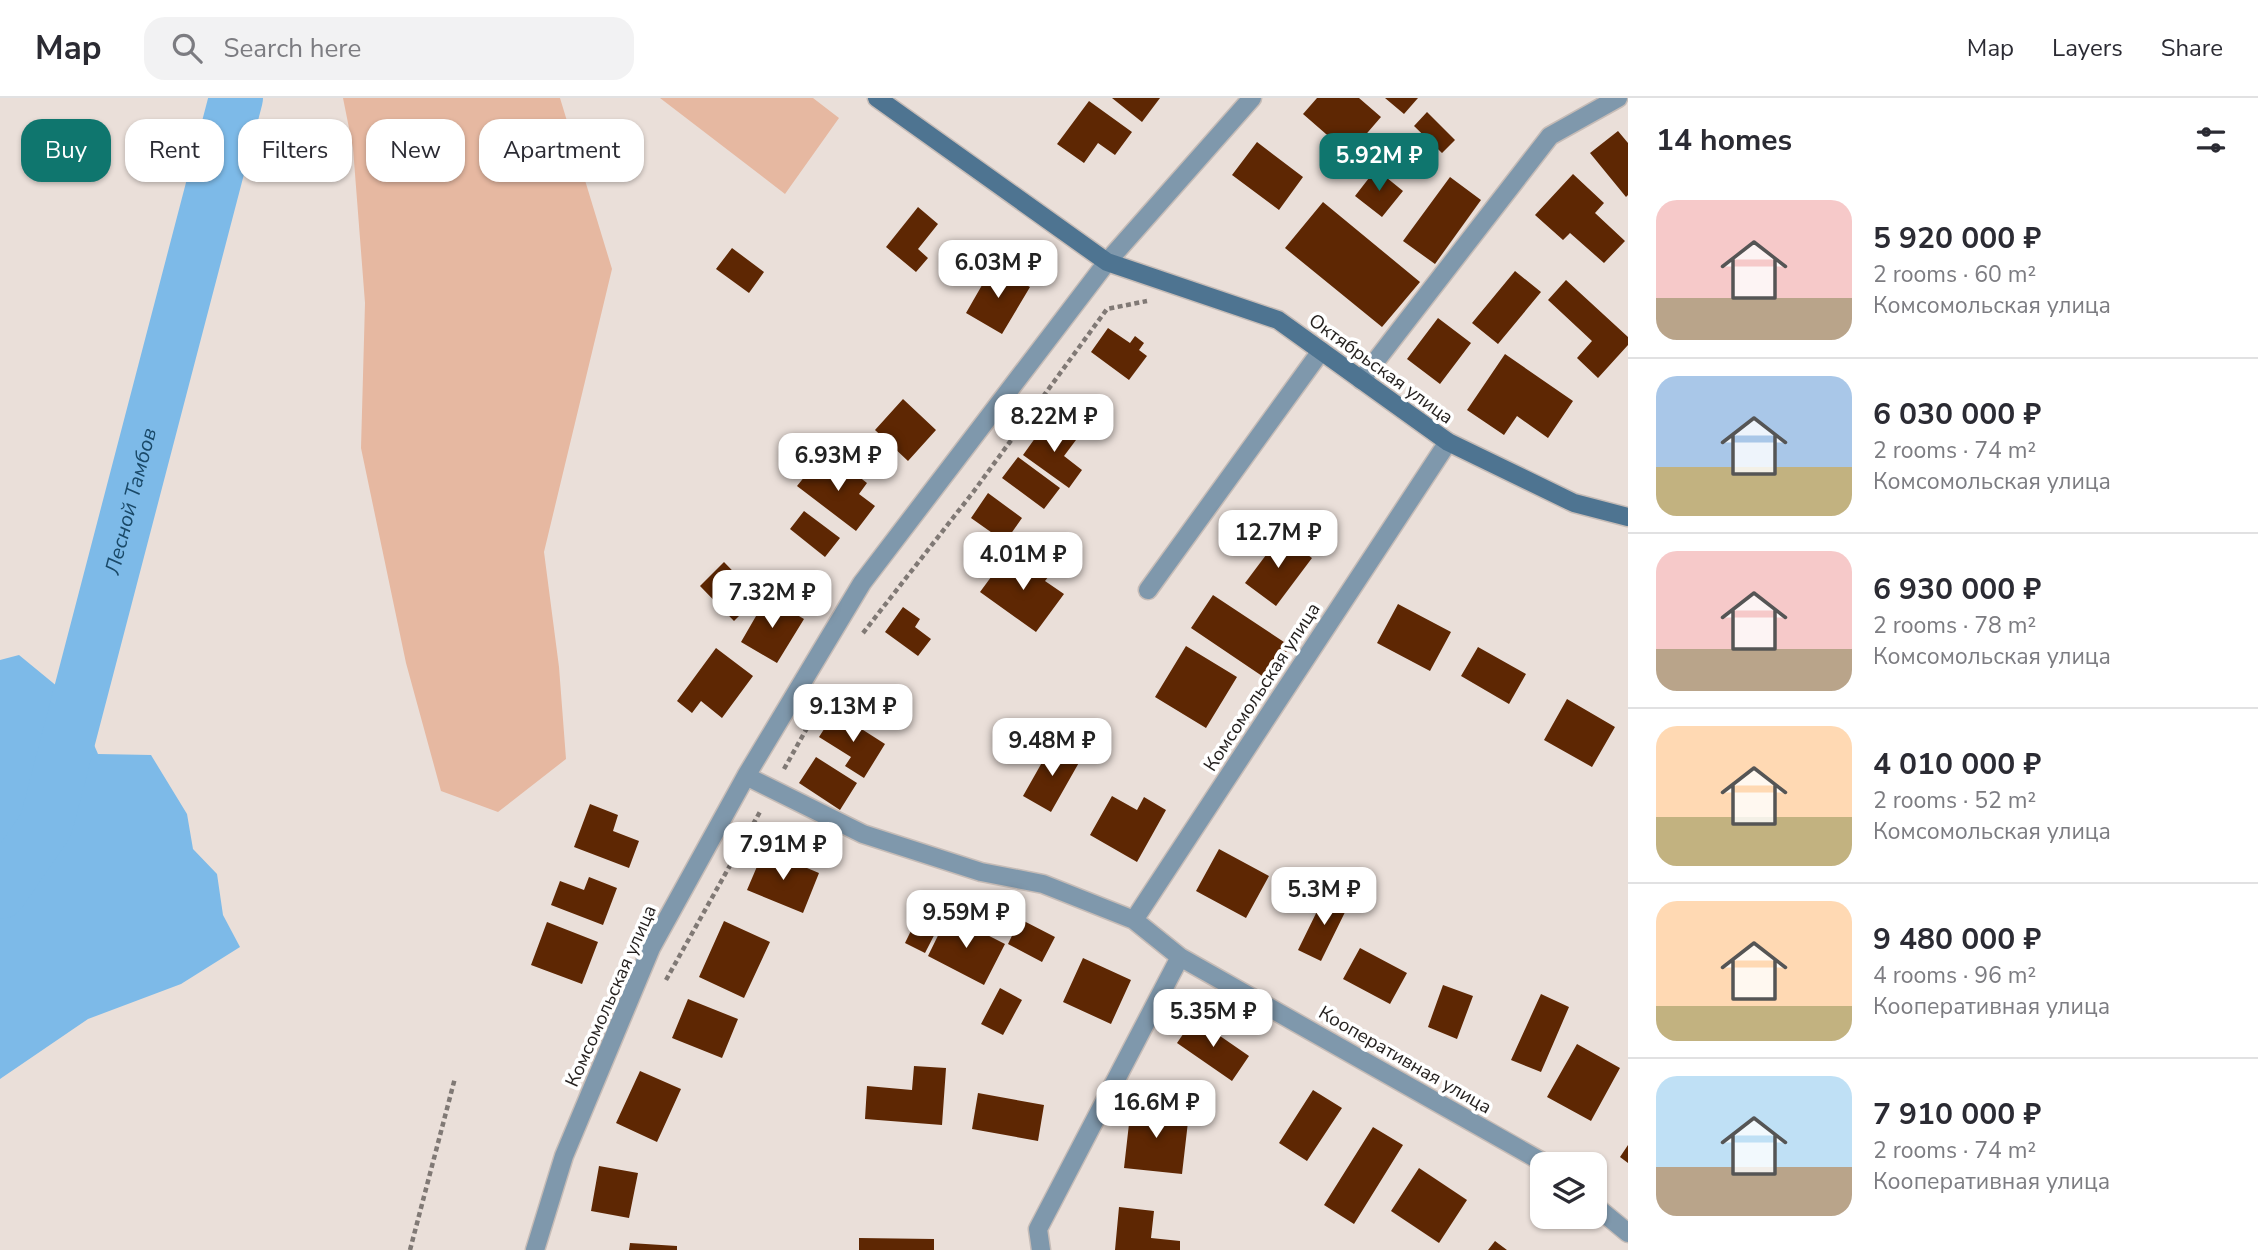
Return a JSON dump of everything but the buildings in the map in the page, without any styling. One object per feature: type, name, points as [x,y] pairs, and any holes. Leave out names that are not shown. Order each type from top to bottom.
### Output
[{"type":"street","name":"Октябрьская улица","points":[[877,98],[1107,262],[1278,320],[1448,442],[1574,503],[1628,517]]},
{"type":"street","name":"Комсомольская улица","points":[[535,1250],[564,1156],[651,948],[746,776],[862,583],[1107,262],[1252,98]]},
{"type":"street","points":[[1362,380],[1550,136],[1618,98]]},
{"type":"street","points":[[1148,590],[1321,351]]},
{"type":"street","name":"Комсомольская улица","points":[[1134,920],[1448,442]]},
{"type":"street","name":"Кооперативная улица","points":[[746,776],[863,834],[981,872],[1043,884],[1134,920],[1180,957],[1530,1155]]},
{"type":"street","points":[[1041,1250],[1038,1229],[1180,957]]},
{"type":"street","points":[[1607,1216],[1628,1233]]},
{"type":"path","points":[[862,634],[974,491],[1107,309],[1153,300]]},
{"type":"path","points":[[666,981],[820,705]]},
{"type":"path","points":[[410,1250],[455,1077]]},
{"type":"shaded area","points":[[343,98],[560,98],[566,119],[479,119],[479,182],[586,182],[612,269],[544,552],[559,667],[566,759],[498,812],[441,791],[406,663],[361,448],[365,303],[352,119],[347,119]]},
{"type":"shaded area","points":[[660,98],[813,98],[839,118],[785,194]]},
{"type":"water","points":[[19,655],[75,701],[98,754],[151,755],[187,814],[193,849],[217,874],[223,915],[240,947],[181,984],[88,1019],[0,1079],[0,660]]},
{"type":"waterway","name":"Лесной Тамбов","points":[[0,892],[46,825],[236,98]]}]
